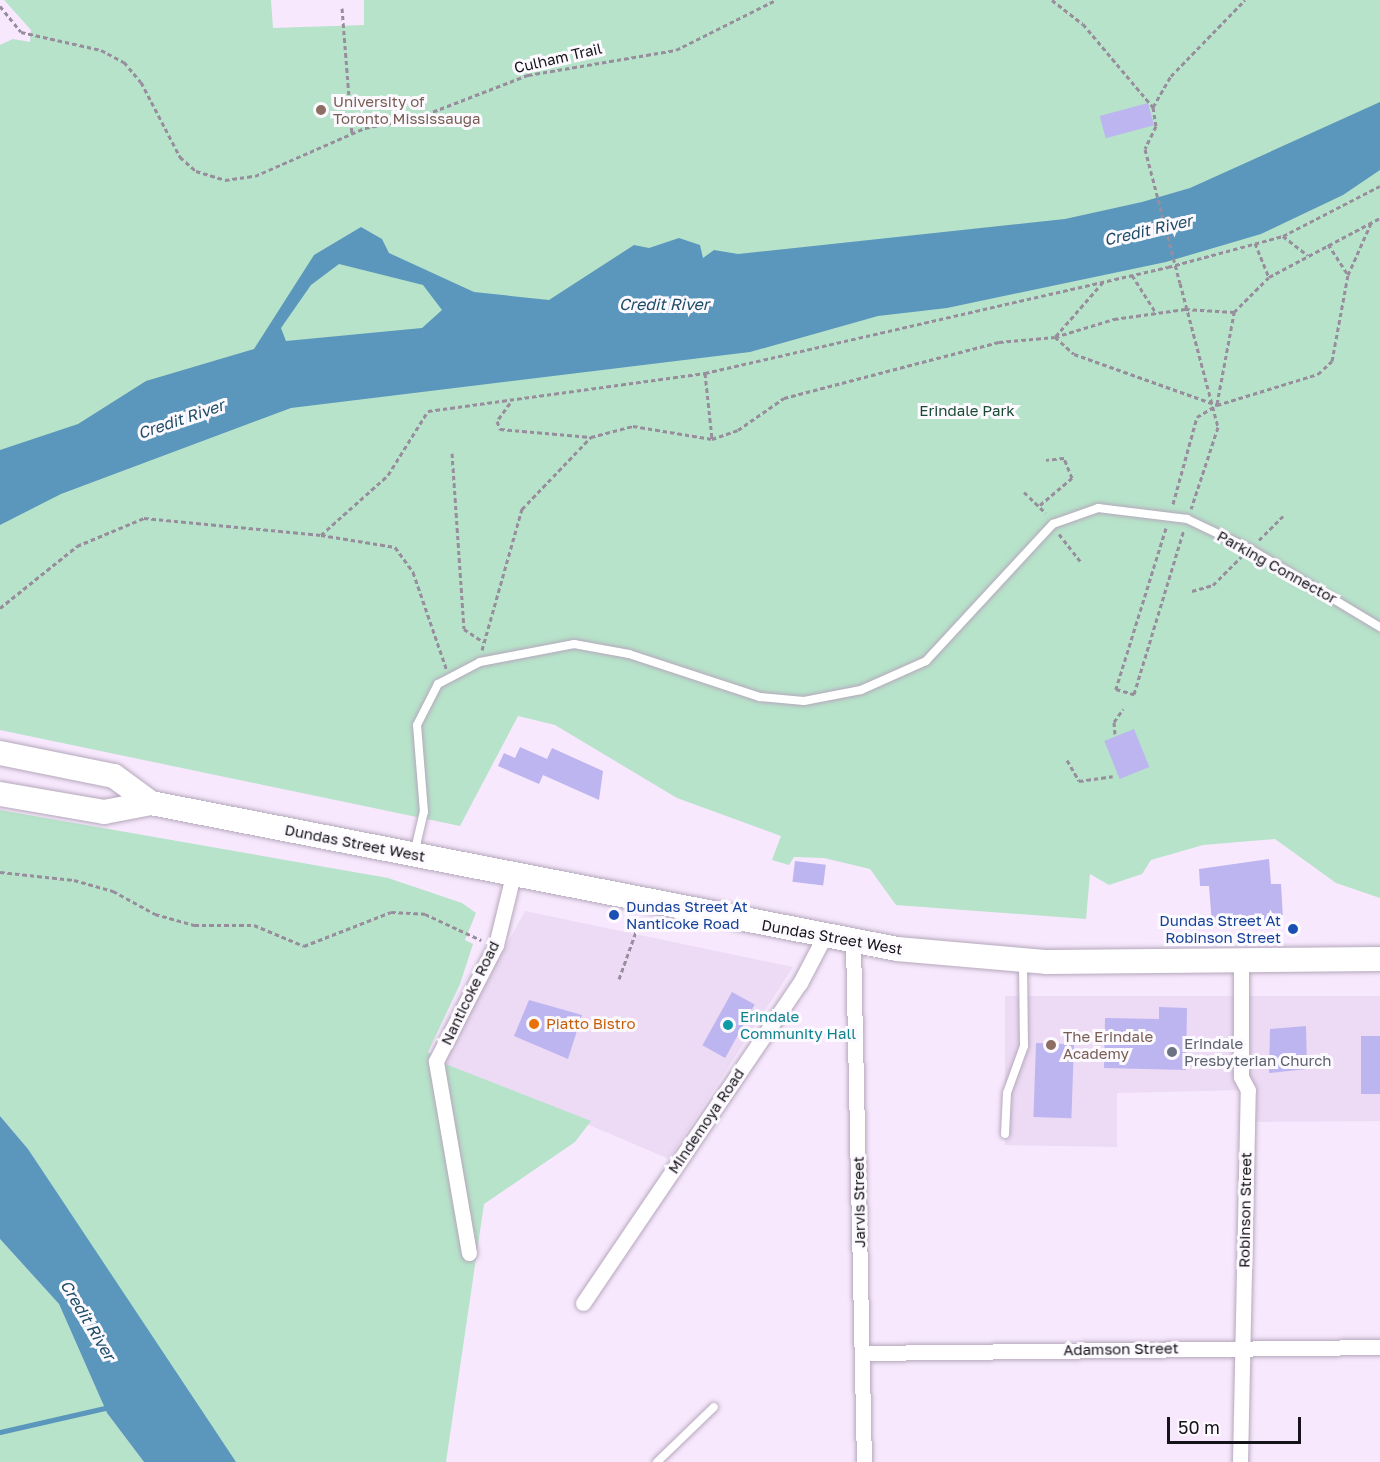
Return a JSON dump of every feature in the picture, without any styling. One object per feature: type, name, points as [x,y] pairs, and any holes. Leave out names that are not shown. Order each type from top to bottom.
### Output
[{"type":"main road","name":"Dundas Street West","points":[[0,753],[114,776],[151,803]]},
{"type":"main road","name":"Dundas Street West","points":[[0,794],[104,812],[151,803],[853,943],[1023,960],[1380,959]]},
{"type":"street","name":"Nanticoke Road","points":[[469,1253],[436,1061],[496,945],[513,875]]},
{"type":"street","name":"Mindemoya Road","points":[[583,1303],[800,983],[824,937]]},
{"type":"street","name":"Jarvis Street","points":[[853,943],[864,1462]]},
{"type":"street","name":"Robinson Street","points":[[1240,1462],[1248,1090],[1241,1077],[1241,960]]},
{"type":"street","name":"Adamson Street","points":[[863,1353],[1380,1347]]},
{"type":"lane","name":"Parking Connector","points":[[1053,524],[1105,507],[1187,519],[1250,549],[1380,627]]},
{"type":"lane","points":[[414,855],[424,812],[417,725],[438,684],[480,662],[574,644],[629,654],[769,699],[804,701],[861,690],[926,661],[1053,524]]},
{"type":"lane","points":[[1005,1134],[1007,1093],[1024,1046],[1023,960]]},
{"type":"lane","points":[[657,1462],[714,1407]]},
{"type":"path","name":"Culham Trail","points":[[0,6],[17,30],[101,50],[124,62],[141,82],[168,139],[196,171],[225,180],[255,176],[352,135],[419,117],[528,75],[676,50],[776,0]]},
{"type":"path","points":[[1052,0],[1083,24],[1153,107],[1156,126],[1145,149],[1185,309],[1216,405],[1218,427],[1187,519],[1134,694],[1116,689],[1170,515],[1197,417],[1216,405],[1325,369],[1335,355],[1348,275],[1372,222]]},
{"type":"path","points":[[1153,107],[1171,76],[1245,0]]},
{"type":"path","points":[[342,8],[352,135]]},
{"type":"path","points":[[321,535],[388,475],[428,411],[511,402],[705,373],[1103,282],[1283,236],[1380,186]]},
{"type":"path","points":[[1216,405],[1234,312],[1269,277],[1380,218]]},
{"type":"path","points":[[1283,236],[1307,255]]},
{"type":"path","points":[[1255,243],[1269,277]]},
{"type":"path","points":[[1328,244],[1348,275]]},
{"type":"path","points":[[1132,275],[1156,314]]},
{"type":"path","points":[[1055,337],[1103,282]]},
{"type":"path","points":[[511,402],[497,421],[500,429],[591,437],[633,426],[712,439],[738,430],[784,398],[999,342],[1055,337],[1185,309],[1234,312]]},
{"type":"path","points":[[1055,337],[1074,354],[1216,405]]},
{"type":"path","points":[[705,373],[712,439]]},
{"type":"path","points":[[480,662],[483,642],[522,509],[591,437]]},
{"type":"path","points":[[452,453],[464,629],[483,642]]},
{"type":"path","points":[[1040,505],[1072,478],[1064,458],[1046,460]]},
{"type":"path","points":[[1024,492],[1040,505],[1082,563]]},
{"type":"path","points":[[0,608],[77,546],[144,518],[321,535],[395,547],[413,572],[450,678]]},
{"type":"path","points":[[1115,734],[1114,722],[1123,709]]},
{"type":"path","points":[[1067,760],[1079,781],[1113,776]]},
{"type":"path","points":[[0,872],[74,880],[113,891],[155,914],[194,925],[254,925],[304,946],[391,912],[425,914],[496,945]]},
{"type":"path","points":[[619,979],[638,926]]},
{"type":"shaded area","points":[[525,911],[793,967],[669,1159],[443,1063]]},
{"type":"shaded area","points":[[1005,996],[1380,996],[1380,1121],[1248,1122],[1248,1090],[1117,1093],[1117,1147],[1005,1145]]},
{"type":"green space","name":"Erindale Park","points":[[4,0],[271,0],[273,28],[364,25],[364,0],[1380,0],[1380,898],[1336,883],[1275,839],[1203,845],[1151,860],[1142,874],[1109,885],[1090,874],[1086,919],[896,905],[870,869],[824,858],[794,857],[789,865],[772,860],[781,836],[677,798],[555,725],[518,716],[460,826],[0,730],[0,45],[13,39],[30,42],[31,30]]},
{"type":"green space","points":[[0,810],[388,878],[462,903],[476,913],[465,940],[473,944],[460,984],[428,1052],[443,1063],[591,1121],[575,1142],[484,1204],[446,1462],[236,1462],[222,1448],[28,1149],[0,1116]]},
{"type":"green space","points":[[0,1239],[59,1304],[107,1413],[144,1462],[0,1462]]},
{"type":"water","name":"Credit River","points":[[1380,102],[1380,170],[1343,195],[1261,234],[1166,262],[947,308],[878,316],[750,352],[291,408],[61,494],[0,525],[0,450],[78,424],[146,381],[254,349],[314,255],[361,227],[382,239],[389,253],[474,292],[549,300],[634,245],[649,248],[679,238],[700,245],[703,258],[714,250],[738,254],[1065,219],[1142,202],[1190,188]],"holes":[[[339,264],[423,285],[442,310],[422,328],[286,341],[281,328],[311,285]]]},
{"type":"water","name":"Credit River","points":[[0,1116],[28,1149],[236,1462],[144,1462],[107,1413],[59,1304],[0,1239]]},
{"type":"building","points":[[1148,103],[1154,125],[1106,138],[1100,116]]},
{"type":"building","points":[[1134,729],[1149,767],[1120,779],[1104,741]]},
{"type":"building","points":[[520,747],[547,759],[552,748],[603,771],[599,800],[543,775],[539,784],[498,766],[504,753],[515,758]]},
{"type":"building","points":[[1269,859],[1271,884],[1281,884],[1283,919],[1212,924],[1209,886],[1200,886],[1199,869]]},
{"type":"building","points":[[795,861],[826,865],[823,886],[792,882]]},
{"type":"building","name":"Erindale Community Hall","points":[[732,992],[755,1005],[725,1058],[702,1045]]},
{"type":"building","points":[[529,1000],[582,1015],[568,1059],[514,1036]]},
{"type":"building","points":[[1159,1007],[1187,1008],[1186,1070],[1104,1068],[1105,1018],[1159,1019]]},
{"type":"building","points":[[1306,1026],[1307,1069],[1269,1073],[1270,1029]]},
{"type":"building","points":[[1361,1036],[1380,1036],[1380,1094],[1361,1094]]},
{"type":"building","points":[[1036,1043],[1074,1044],[1071,1118],[1033,1117]]},
{"type":"waterway","points":[[0,1432],[109,1407]]},
{"type":"place","name":"University of Toronto Mississauga","points":[[321,110]]},
{"type":"place","name":"Dundas Street At Nanticoke Road","points":[[614,915]]},
{"type":"place","name":"Dundas Street At Robinson Street","points":[[1293,929]]},
{"type":"place","name":"Piatto Bistro","points":[[534,1024]]},
{"type":"place","name":"Erindale Community Hall","points":[[728,1025]]},
{"type":"place","name":"The Erindale Academy","points":[[1051,1045]]},
{"type":"place","name":"Erindale Presbyterian Church","points":[[1172,1052]]}]
